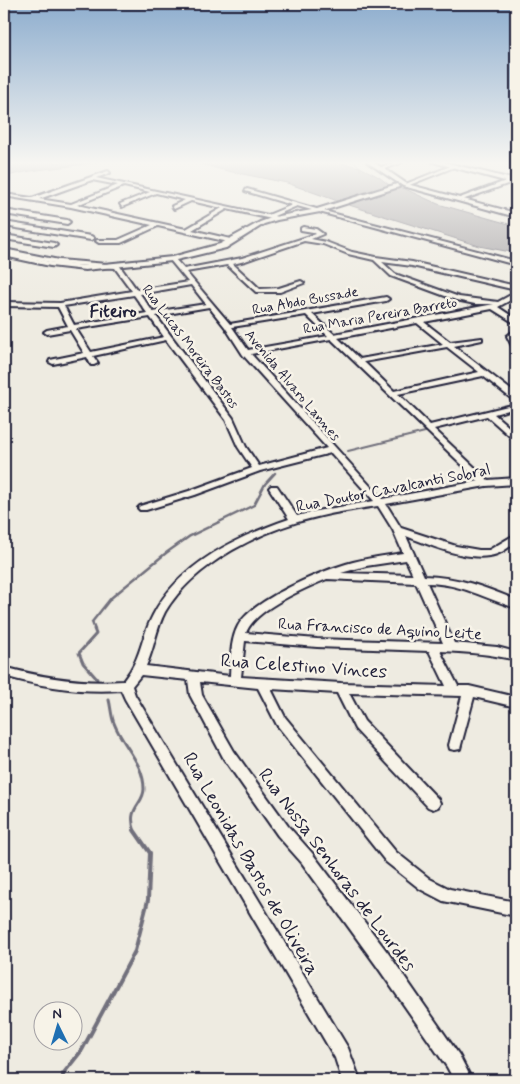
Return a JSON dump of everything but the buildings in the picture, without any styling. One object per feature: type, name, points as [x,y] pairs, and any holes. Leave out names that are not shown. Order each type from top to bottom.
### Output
[{"type":"street","points":[[8,213],[67,222]]},
{"type":"street","points":[[103,213],[233,242]]},
{"type":"street","points":[[187,231],[218,213]]},
{"type":"street","points":[[252,213],[272,217],[313,213]]},
{"type":"street","points":[[4,252],[75,268],[116,266],[172,259],[233,242],[281,213]]},
{"type":"street","points":[[320,213],[516,263]]},
{"type":"street","points":[[4,224],[91,238]]},
{"type":"street","points":[[99,241],[120,242],[158,224]]},
{"type":"street","points":[[4,236],[18,226]]},
{"type":"street","points":[[182,271],[229,263],[320,234],[314,230],[303,229]]},
{"type":"street","points":[[4,236],[54,245]]},
{"type":"street","points":[[306,240],[324,243],[359,256],[412,264],[516,288]]},
{"type":"street","name":"Avenida Alvaro Lannes","points":[[172,259],[228,326],[246,353],[331,450],[380,502],[398,530],[450,646]]},
{"type":"street","points":[[376,259],[393,275],[451,296],[475,302],[506,301]]},
{"type":"street","points":[[229,263],[258,291],[280,290],[300,283]]},
{"type":"street","name":"Rua Lucas Moreira Bastos","points":[[116,266],[230,420],[242,447],[257,468]]},
{"type":"street","points":[[4,304],[60,305],[192,283]]},
{"type":"street","name":"Rua Maria Pereira Barreto","points":[[246,353],[493,307],[516,294]]},
{"type":"street","name":"Rua Abdo Bussade","points":[[228,326],[386,299]]},
{"type":"street","points":[[60,305],[94,363]]},
{"type":"street","points":[[47,332],[210,305]]},
{"type":"street","points":[[493,307],[516,322]]},
{"type":"street","points":[[308,313],[394,393],[486,483]]},
{"type":"street","points":[[417,320],[516,398]]},
{"type":"street","points":[[516,332],[511,336],[516,346]]},
{"type":"street","points":[[53,362],[168,338]]},
{"type":"street","points":[[360,361],[480,339]]},
{"type":"street","points":[[394,393],[485,373]]},
{"type":"street","points":[[429,428],[516,406]]},
{"type":"street","points":[[488,413],[516,437]]},
{"type":"street","points":[[143,508],[192,493],[257,468],[331,450]]},
{"type":"street","name":"Rua Doutor Cavalcanti Sobral","points":[[138,670],[160,611],[180,584],[213,559],[260,534],[295,520],[380,502],[486,483],[516,481]]},
{"type":"street","points":[[274,488],[295,520]]},
{"type":"street","points":[[398,530],[460,549],[490,553],[516,537]]},
{"type":"street","points":[[235,681],[244,627],[263,608],[341,569],[371,561],[409,556]]},
{"type":"street","points":[[324,576],[419,578],[459,583],[516,604]]},
{"type":"street","name":"Rua Francisco de Aquino Leite","points":[[241,638],[331,644],[450,646],[497,651],[516,656]]},
{"type":"street","points":[[432,646],[455,691]]},
{"type":"street","points":[[4,672],[62,686],[98,688],[126,685],[138,670]]},
{"type":"street","name":"Rua Celestino Vinces","points":[[138,670],[262,684],[469,691],[516,702]]},
{"type":"street","name":"Rua Nossa Senhoras de Lourdes","points":[[193,676],[196,695],[229,755],[283,831],[307,858],[382,959],[453,1061],[463,1080]]},
{"type":"street","points":[[262,684],[281,721],[398,863],[426,884],[448,896],[516,909]]},
{"type":"street","name":"Rua Leonidas Bastos de Oliveira","points":[[126,685],[129,696],[342,1054],[351,1080]]},
{"type":"street","points":[[341,688],[359,725],[433,802]]},
{"type":"street","points":[[455,745],[469,691]]},
{"type":"shaded area","points":[[373,213],[468,213],[516,226],[516,253],[479,246]]},
{"type":"waterway","points":[[348,451],[429,431]]},
{"type":"waterway","points":[[95,630],[92,622],[111,598],[190,536],[254,505],[265,484],[275,473]]},
{"type":"waterway","points":[[94,629],[96,634],[79,653],[83,663],[97,679]]},
{"type":"waterway","points":[[109,700],[114,723],[137,762],[143,780],[143,794],[133,817],[135,831]]},
{"type":"waterway","points":[[63,1080],[63,1074],[82,1050],[135,951],[148,900],[150,853],[135,831]]},
{"type":"district","name":"Fiteiro","points":[[113,311]]}]
